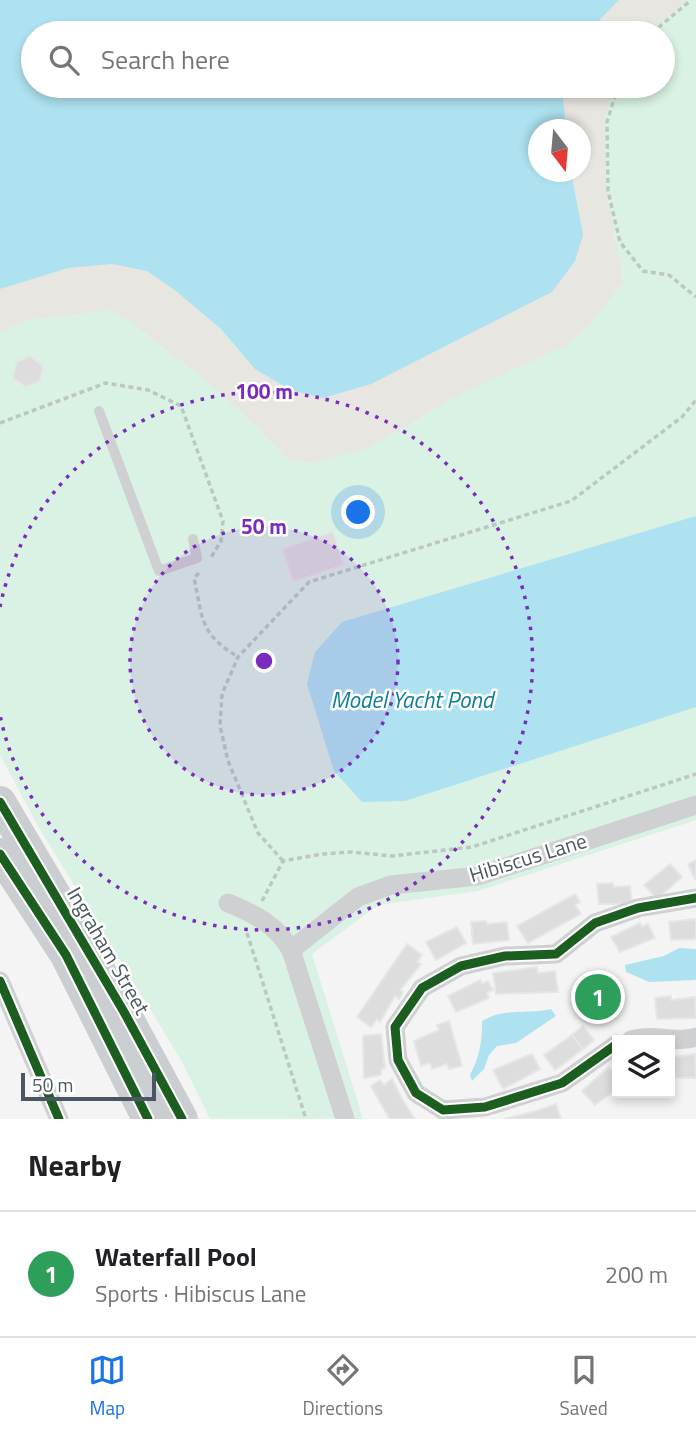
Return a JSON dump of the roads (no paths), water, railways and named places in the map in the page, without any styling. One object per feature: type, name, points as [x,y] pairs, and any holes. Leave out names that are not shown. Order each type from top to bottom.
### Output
[{"type":"main road","name":"Ingraham Street","points":[[0,802],[124,1012],[182,1119]]},
{"type":"main road","name":"Ingraham Street","points":[[0,854],[65,955],[148,1119]]},
{"type":"street","name":"Hibiscus Lane","points":[[291,950],[358,897],[391,885],[478,876],[696,805]]},
{"type":"street","points":[[612,1047],[553,1086],[485,1107],[443,1110],[416,1093],[398,1060],[395,1027],[422,988],[461,966],[505,956],[556,954],[595,923],[638,908],[696,898]]},
{"type":"street","points":[[228,903],[256,914],[285,939],[291,950],[345,1119]]},
{"type":"street","points":[[0,981],[59,1119]]},
{"type":"street","points":[[675,1038],[687,1040],[696,1037]]},
{"type":"lane","points":[[99,411],[159,571],[197,558],[193,539]]},
{"type":"water","points":[[0,0],[619,0],[599,21],[21,21],[21,98],[563,98],[565,119],[528,119],[528,182],[573,182],[583,235],[575,261],[552,292],[371,384],[323,398],[290,390],[255,369],[221,329],[176,291],[147,271],[112,264],[68,268],[0,289]]},
{"type":"water","name":"Model Yacht Pond","points":[[696,516],[696,707],[405,801],[362,802],[334,771],[307,684],[315,652],[342,622]]},
{"type":"water","points":[[679,948],[696,949],[696,980],[649,982],[626,972],[625,965],[664,956]]},
{"type":"water","points":[[594,980],[603,980],[608,985],[609,1006],[604,1015],[594,1016],[589,1011],[588,987]]},
{"type":"water","points":[[551,1009],[556,1016],[516,1043],[497,1046],[489,1055],[484,1069],[472,1081],[470,1075],[480,1049],[482,1021],[499,1014]]},
{"type":"place","name":"Waterfall Pool","points":[[598,997]]}]
